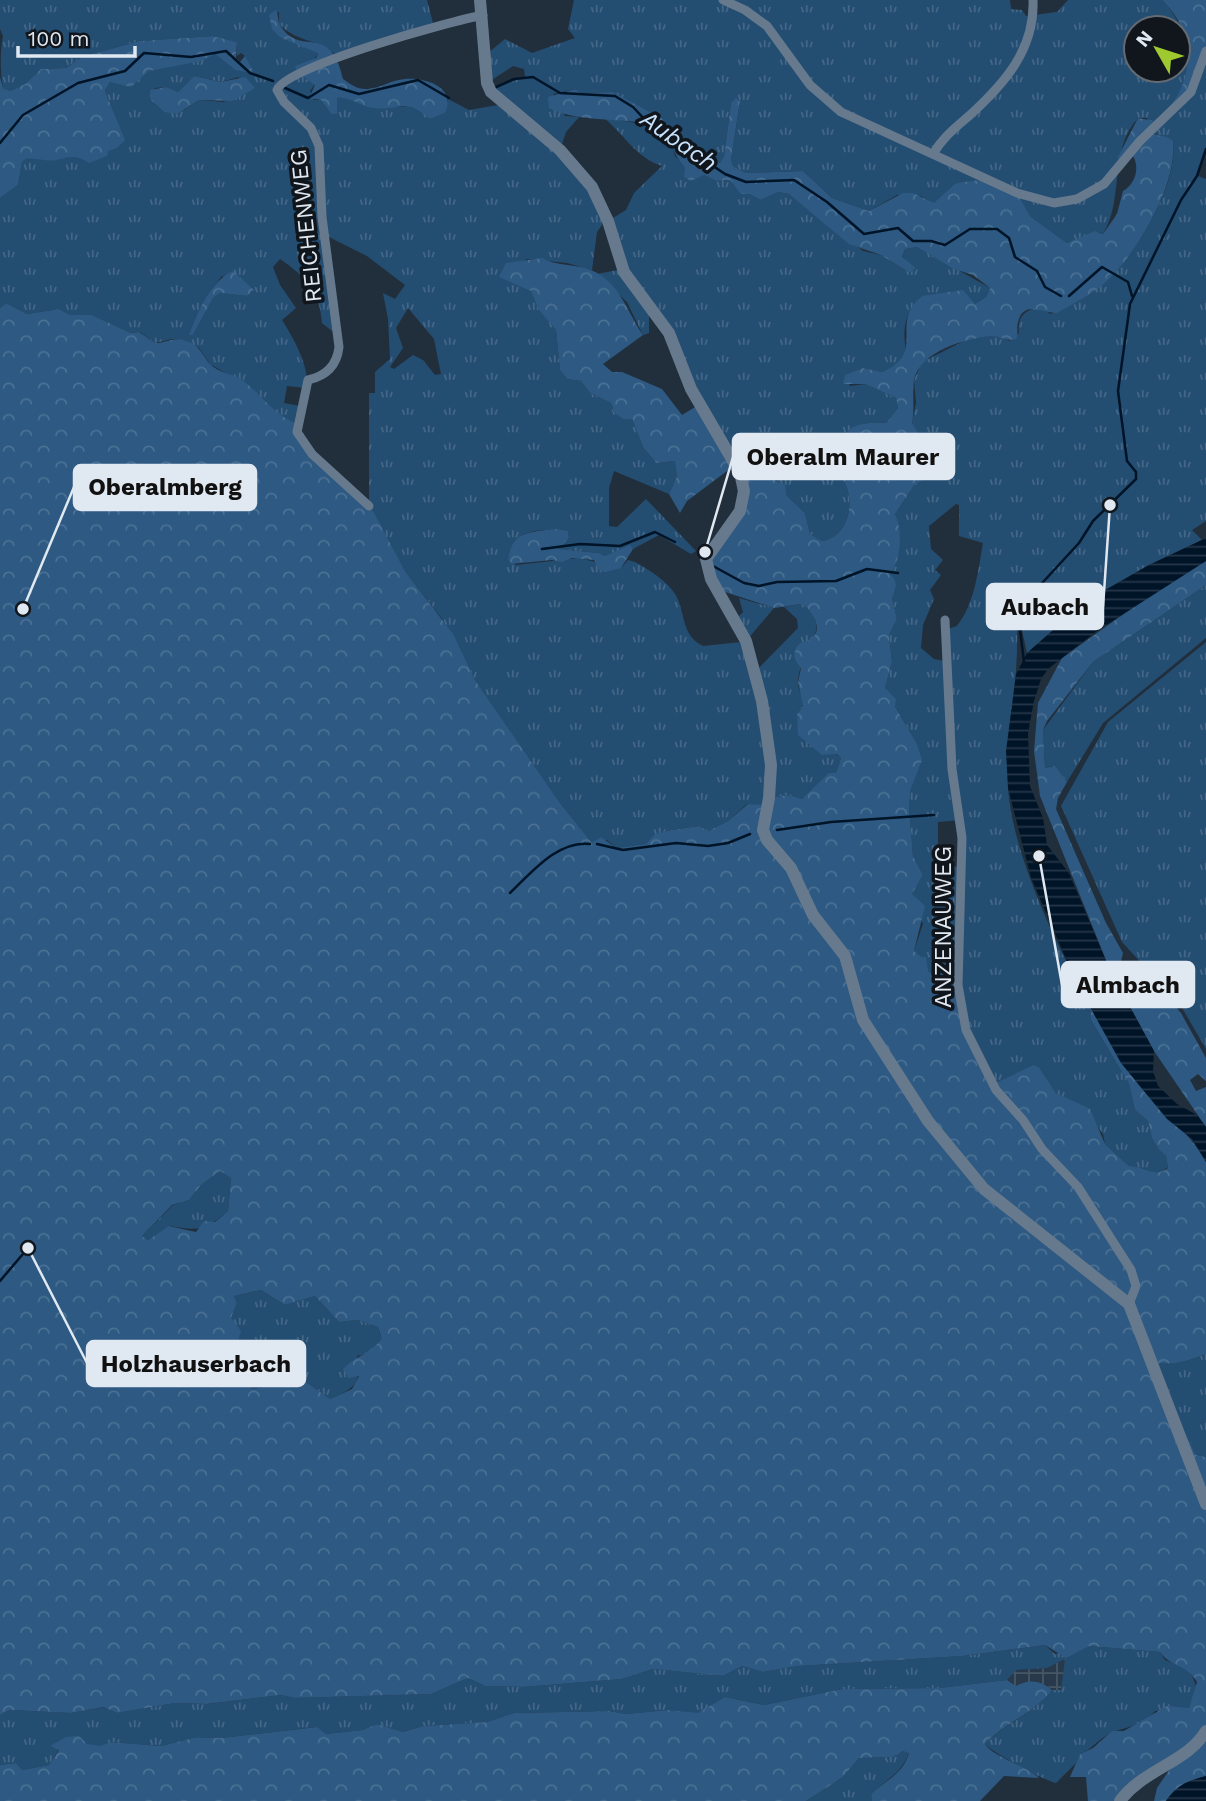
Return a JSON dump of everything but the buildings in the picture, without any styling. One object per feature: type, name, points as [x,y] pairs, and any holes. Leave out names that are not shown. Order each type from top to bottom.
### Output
[{"type":"street","points":[[480,0],[487,83],[491,92],[560,150],[592,187],[608,221],[624,272],[669,333],[691,389],[740,473],[744,491],[740,511],[706,559],[711,579],[746,641],[762,701],[771,765],[763,830],[767,841],[791,868],[813,915],[845,956],[863,1020],[929,1121],[984,1189],[1129,1304],[1206,1504]]},
{"type":"street","points":[[723,0],[746,10],[767,26],[810,85],[829,104],[852,118],[1032,199],[1054,203],[1077,199],[1104,184],[1149,131],[1185,100],[1198,78],[1206,51]]},
{"type":"street","points":[[933,154],[943,137],[986,100],[1016,64],[1031,34],[1033,0]]},
{"type":"street","name":"REICHENWEG","points":[[369,506],[312,454],[297,432],[308,380],[319,377],[333,365],[339,347],[322,217],[319,146],[311,128],[284,102],[277,90],[289,76],[338,57],[483,15]]},
{"type":"street","name":"ANZENAUWEG","points":[[945,620],[952,769],[962,838],[958,985],[962,1017],[971,1044],[996,1090],[1023,1120],[1035,1142],[1078,1187],[1131,1270],[1136,1286],[1129,1304]]},
{"type":"street","points":[[1120,1801],[1137,1782],[1200,1741],[1206,1731]]},
{"type":"shaded area","points":[[1206,538],[1206,561],[1097,631],[1048,669],[1041,679],[1034,701],[1028,733],[1030,786],[1043,818],[1047,845],[1069,873],[1110,970],[1154,1051],[1153,1071],[1158,1086],[1177,1104],[1197,1115],[1206,1127],[1206,1162],[1192,1139],[1167,1119],[1121,1063],[1075,980],[1031,878],[1008,788],[1006,751],[1016,674],[1027,653],[1086,601],[1149,565]]},
{"type":"shaded area","points":[[1066,1658],[1061,1690],[1052,1690],[1045,1684],[1016,1686],[1007,1680],[1016,1670],[1047,1668]]},
{"type":"shaded area","points":[[1206,1776],[1206,1801],[1166,1801],[1183,1784]]},
{"type":"green space","points":[[0,0],[427,0],[434,27],[338,57],[324,47],[286,30],[279,24],[279,12],[269,15],[281,38],[319,52],[302,76],[315,84],[310,91],[314,100],[321,100],[331,114],[337,98],[345,97],[376,108],[410,106],[421,109],[430,119],[445,113],[448,99],[469,110],[498,105],[494,88],[525,77],[524,69],[513,66],[487,83],[488,53],[505,39],[532,53],[575,38],[568,29],[574,0],[1010,0],[1011,9],[1022,10],[1026,16],[1057,12],[1068,0],[1162,0],[1173,14],[1122,14],[1122,84],[1185,84],[1170,113],[1187,84],[1192,84],[1192,75],[1206,51],[1206,149],[1198,176],[1206,179],[1206,521],[1192,530],[1202,540],[1149,565],[1086,601],[1027,653],[1022,630],[1017,628],[1008,787],[1018,841],[1038,899],[1090,1005],[1091,1020],[1129,1084],[1135,1110],[1148,1121],[1152,1138],[1166,1156],[1168,1167],[1163,1171],[1153,1172],[1129,1166],[1105,1144],[1103,1134],[1092,1120],[1056,1093],[1039,1067],[1033,1065],[993,1084],[971,1044],[958,995],[928,971],[914,951],[923,924],[912,894],[923,875],[913,856],[909,806],[916,742],[885,688],[892,662],[889,635],[897,619],[892,598],[896,589],[890,574],[896,562],[899,545],[899,528],[895,514],[915,484],[933,468],[912,423],[916,403],[914,380],[922,362],[968,339],[994,335],[1010,341],[1019,333],[1020,319],[1029,310],[1038,307],[1051,314],[1082,299],[1099,287],[1126,259],[1151,220],[1169,179],[1173,141],[1149,131],[1147,118],[1138,118],[1123,145],[1114,205],[1103,234],[1099,232],[1067,243],[1031,217],[1017,193],[981,180],[962,182],[934,204],[921,196],[897,195],[869,211],[832,198],[803,171],[746,173],[733,166],[731,160],[740,101],[731,103],[724,156],[720,163],[678,140],[668,126],[613,92],[582,93],[575,89],[553,94],[565,116],[579,117],[566,132],[560,150],[608,221],[626,210],[634,193],[662,166],[637,151],[603,117],[662,128],[669,137],[675,156],[696,176],[704,175],[716,181],[730,180],[761,200],[778,192],[789,194],[863,251],[881,255],[910,273],[916,268],[902,258],[905,249],[917,247],[990,288],[986,297],[975,304],[967,297],[922,296],[907,317],[904,334],[906,352],[900,362],[882,372],[863,368],[845,376],[850,386],[865,384],[896,398],[898,408],[886,423],[865,424],[851,429],[828,455],[830,464],[845,483],[849,510],[838,533],[822,541],[810,534],[805,513],[786,495],[776,479],[764,475],[755,462],[735,461],[649,306],[649,333],[643,335],[627,302],[597,274],[618,270],[604,222],[597,232],[592,270],[567,263],[527,259],[504,277],[531,291],[540,310],[556,330],[560,370],[567,379],[581,381],[590,393],[611,403],[614,412],[632,419],[643,447],[656,463],[675,461],[677,476],[669,494],[614,471],[609,488],[609,526],[617,527],[646,499],[696,551],[691,554],[659,535],[633,549],[630,546],[605,556],[599,553],[557,549],[569,538],[568,531],[547,530],[522,535],[511,548],[508,559],[516,565],[579,558],[621,568],[628,560],[635,562],[672,589],[690,636],[703,646],[741,642],[738,617],[743,612],[739,598],[774,608],[746,641],[756,671],[798,628],[797,619],[784,607],[802,604],[816,621],[814,639],[800,669],[798,680],[803,706],[797,714],[799,734],[810,744],[841,758],[836,773],[802,799],[789,795],[770,798],[767,806],[747,804],[728,821],[708,831],[699,826],[671,830],[656,834],[646,844],[616,848],[607,840],[592,843],[560,803],[475,680],[443,620],[405,571],[369,506],[369,393],[375,393],[375,372],[390,359],[388,319],[383,293],[395,299],[405,285],[367,256],[325,235],[337,335],[322,323],[318,302],[304,279],[280,259],[273,267],[280,285],[296,308],[282,320],[296,344],[306,372],[306,388],[287,386],[284,403],[300,406],[297,424],[284,419],[249,387],[210,364],[199,348],[187,341],[172,339],[155,343],[140,332],[131,333],[92,315],[70,315],[59,309],[27,314],[6,303],[0,308],[0,198],[18,185],[22,162],[26,159],[108,151],[117,121],[105,91],[110,82],[134,84],[149,71],[215,54],[235,70],[245,56],[241,53],[237,56],[237,42],[213,36],[139,41],[82,57],[66,68],[41,69],[25,84],[10,91],[3,88],[1,75],[3,36],[0,29]],"holes":[[[194,76],[221,82],[239,77],[241,95],[223,102],[199,100],[184,110],[164,112],[151,100],[155,88],[166,87],[178,92]],[[222,276],[253,291],[247,296],[220,293],[213,298],[193,335],[191,330],[210,291]],[[408,308],[434,339],[441,374],[435,375],[423,360],[413,355],[394,369],[390,367],[403,348],[396,328]],[[956,504],[959,505],[959,536],[983,543],[968,607],[957,626],[945,630],[944,661],[934,659],[921,648],[923,625],[934,599],[930,590],[941,575],[935,570],[943,560],[931,549],[929,526]],[[960,820],[961,867],[938,865],[938,822]]]},
{"type":"green space","points":[[1162,0],[1206,0],[1206,51],[1191,92],[1167,110],[1182,84],[1192,84],[1192,14],[1173,12]]},
{"type":"green space","points":[[276,10],[279,23],[288,35],[323,45],[330,50],[343,79],[351,85],[368,89],[405,79],[430,82],[447,96],[445,113],[430,119],[408,106],[374,108],[337,98],[337,114],[331,114],[321,100],[309,98],[315,85],[298,73],[295,66],[316,58],[318,53],[281,38],[272,29],[269,15]]},
{"type":"green space","points":[[213,36],[237,42],[236,58],[240,62],[245,56],[254,73],[235,70],[215,54],[201,61],[149,71],[131,87],[110,82],[105,91],[125,140],[117,148],[108,151],[107,156],[89,163],[73,157],[53,160],[26,159],[22,162],[18,185],[0,198],[0,77],[3,88],[10,91],[25,84],[41,69],[66,68],[82,57],[139,41]]},
{"type":"green space","points":[[194,76],[221,82],[245,77],[255,88],[232,101],[199,100],[177,114],[164,112],[151,100],[150,90],[166,87],[178,92]]},
{"type":"green space","points":[[575,89],[582,93],[613,92],[664,120],[678,140],[720,163],[724,156],[731,103],[736,98],[740,101],[731,160],[733,166],[746,173],[803,171],[832,198],[869,211],[903,193],[913,193],[934,203],[955,184],[981,180],[1017,193],[1031,217],[1067,243],[1095,231],[1103,234],[1117,214],[1123,191],[1131,184],[1136,174],[1136,163],[1131,153],[1119,162],[1118,157],[1138,118],[1160,122],[1149,131],[1173,141],[1173,159],[1168,179],[1151,221],[1126,260],[1099,288],[1057,313],[1035,309],[1025,311],[1018,322],[1016,339],[990,336],[968,340],[934,354],[918,370],[914,380],[912,423],[923,441],[934,474],[915,484],[895,514],[900,545],[897,562],[890,574],[896,588],[892,598],[897,619],[889,635],[892,662],[885,688],[896,699],[895,706],[916,742],[922,760],[911,788],[909,806],[913,856],[923,875],[912,894],[925,906],[914,951],[921,957],[926,957],[928,971],[958,995],[962,1017],[993,1084],[1033,1065],[1039,1067],[1056,1093],[1090,1109],[1105,1144],[1129,1166],[1153,1172],[1168,1168],[1166,1156],[1152,1138],[1148,1121],[1135,1110],[1129,1084],[1091,1020],[1090,1005],[1132,1075],[1194,1144],[1206,1162],[1206,1354],[1178,1363],[1150,1362],[1196,1455],[1206,1457],[1206,1731],[1202,1743],[1206,1742],[1206,1776],[1183,1784],[1166,1801],[1154,1801],[1157,1788],[1174,1763],[1132,1781],[1114,1801],[1088,1801],[1086,1777],[1070,1777],[1080,1754],[1093,1748],[1112,1731],[1124,1731],[1167,1706],[1189,1708],[1197,1682],[1193,1676],[1160,1652],[1089,1646],[1066,1658],[1045,1645],[963,1656],[798,1666],[763,1672],[742,1666],[723,1676],[653,1669],[622,1679],[523,1687],[485,1686],[468,1678],[431,1694],[295,1698],[281,1695],[207,1704],[175,1703],[117,1713],[104,1707],[71,1713],[10,1710],[0,1715],[0,308],[6,303],[27,314],[59,309],[70,315],[92,315],[131,333],[139,332],[155,343],[175,339],[187,341],[197,347],[213,367],[242,380],[274,410],[297,424],[299,437],[373,511],[405,571],[453,634],[475,680],[560,803],[592,843],[601,837],[616,848],[646,844],[655,834],[671,830],[699,826],[708,831],[728,821],[748,804],[767,805],[769,798],[789,795],[802,799],[829,773],[836,773],[841,758],[837,754],[822,755],[798,735],[797,714],[803,706],[798,682],[801,668],[796,662],[795,652],[800,643],[814,637],[817,626],[812,614],[802,604],[774,608],[716,589],[707,569],[740,511],[735,465],[687,501],[680,513],[669,494],[677,476],[675,461],[656,463],[643,447],[632,419],[623,419],[614,412],[611,403],[590,393],[581,381],[567,379],[560,370],[556,330],[539,310],[531,291],[499,277],[506,263],[543,258],[601,275],[622,298],[643,335],[603,364],[612,372],[622,372],[662,389],[682,415],[700,404],[735,461],[755,462],[764,475],[785,485],[786,495],[805,513],[810,534],[822,541],[838,533],[849,510],[845,483],[830,464],[828,455],[851,429],[857,425],[886,423],[898,408],[896,398],[865,384],[843,384],[845,375],[863,368],[882,372],[896,364],[906,347],[908,317],[912,306],[922,296],[963,290],[975,304],[986,297],[990,288],[973,275],[954,269],[917,247],[905,249],[902,257],[916,268],[910,273],[881,255],[849,244],[789,194],[778,192],[761,200],[750,194],[741,194],[730,180],[716,181],[704,175],[691,181],[684,177],[685,167],[662,128],[562,113],[549,108],[548,97]],"holes":[[[220,1171],[231,1178],[228,1211],[215,1222],[204,1221],[196,1232],[169,1226],[148,1240],[142,1236],[172,1205],[189,1200],[201,1185]],[[261,1290],[285,1305],[315,1296],[339,1322],[358,1320],[378,1327],[382,1339],[343,1369],[349,1378],[359,1376],[352,1389],[330,1399],[302,1379],[253,1389],[236,1379],[230,1354],[237,1345],[241,1331],[231,1318],[237,1303],[234,1296]]]},
{"type":"green space","points":[[233,271],[254,290],[247,296],[220,293],[213,298],[193,335],[189,335],[211,290]]},
{"type":"green space","points":[[555,529],[568,531],[569,538],[558,549],[605,556],[630,545],[633,549],[621,568],[606,572],[599,570],[594,560],[572,558],[562,562],[552,560],[511,564],[508,559],[510,550],[518,538]]},
{"type":"green space","points":[[1206,561],[1206,585],[1093,662],[1047,721],[1043,730],[1045,768],[1055,766],[1067,782],[1058,798],[1056,809],[1106,923],[1123,953],[1121,961],[1133,982],[1141,979],[1155,983],[1181,1013],[1206,1058],[1206,1081],[1198,1074],[1190,1080],[1196,1091],[1206,1087],[1206,1127],[1154,1051],[1110,970],[1040,796],[1034,751],[1038,703],[1062,658],[1163,586]]},
{"type":"green space","points":[[1206,585],[1206,638],[1103,723],[1067,782],[1053,766],[1045,768],[1043,730],[1093,662]]},
{"type":"green space","points":[[1206,642],[1206,1049],[1181,1006],[1122,942],[1061,806],[1108,722]]},
{"type":"green space","points":[[220,1171],[231,1178],[228,1211],[201,1228],[170,1226],[148,1240],[142,1236],[173,1205],[189,1200],[201,1185]]},
{"type":"green space","points":[[261,1290],[285,1305],[315,1296],[339,1322],[358,1320],[378,1327],[382,1340],[370,1352],[357,1356],[357,1379],[351,1388],[330,1399],[302,1379],[253,1389],[236,1379],[230,1353],[237,1345],[231,1318],[237,1303],[234,1296]]},
{"type":"green space","points":[[1206,1354],[1206,1457],[1196,1455],[1149,1362],[1164,1364]]},
{"type":"green space","points":[[1045,1645],[1055,1654],[1089,1646],[1160,1652],[1165,1660],[1190,1670],[1197,1689],[1189,1708],[1155,1711],[1143,1721],[1104,1737],[1080,1754],[1076,1763],[1056,1783],[1018,1765],[985,1744],[1038,1704],[1052,1690],[1061,1690],[1065,1659],[1047,1668],[1016,1670],[1007,1680],[939,1688],[842,1689],[764,1705],[725,1697],[698,1714],[668,1710],[626,1714],[609,1711],[514,1713],[487,1722],[423,1726],[403,1732],[377,1724],[362,1730],[326,1734],[316,1727],[221,1738],[193,1738],[161,1746],[111,1742],[101,1746],[50,1746],[59,1749],[49,1765],[22,1770],[16,1763],[0,1765],[0,1715],[10,1710],[71,1713],[105,1707],[117,1713],[175,1703],[208,1704],[281,1695],[295,1698],[431,1694],[468,1678],[485,1686],[523,1687],[622,1679],[653,1669],[723,1676],[742,1666],[763,1672],[798,1666],[963,1656]]},
{"type":"green space","points":[[1007,1680],[1016,1686],[1025,1682],[1039,1682],[1052,1690],[1038,1705],[985,1744],[995,1753],[1039,1778],[1004,1776],[980,1801],[872,1801],[871,1794],[903,1766],[909,1753],[903,1751],[893,1757],[859,1758],[843,1777],[806,1801],[0,1801],[0,1765],[16,1763],[22,1770],[49,1765],[59,1750],[50,1746],[66,1737],[79,1736],[87,1744],[100,1746],[111,1742],[161,1746],[193,1738],[221,1738],[317,1727],[326,1734],[362,1730],[377,1724],[403,1732],[423,1726],[487,1722],[514,1713],[609,1711],[626,1714],[668,1710],[698,1713],[725,1697],[764,1705],[842,1689],[939,1688]]},
{"type":"green space","points":[[903,1751],[909,1752],[906,1760],[893,1776],[871,1794],[872,1801],[806,1801],[843,1777],[859,1758],[893,1757]]},
{"type":"waterway","name":"Aubach","points":[[0,143],[23,115],[78,83],[125,71],[144,53],[191,57],[226,51],[250,73],[273,81]]},
{"type":"waterway","name":"Aubach","points":[[494,88],[514,79],[533,77],[560,93],[615,96],[633,107],[647,122],[662,126],[679,143],[725,174],[746,182],[794,180],[827,202],[864,234],[898,228],[913,241],[931,241],[945,245],[970,229],[997,229],[1009,238],[1015,257],[1037,271],[1045,287],[1061,296]]},
{"type":"waterway","name":"Aubach","points":[[285,88],[308,98],[329,85],[359,94],[418,80],[449,98]]},
{"type":"waterway","name":"Aubach","points":[[1024,662],[1019,621],[1032,594],[1079,543],[1093,521],[1136,479],[1136,472],[1127,461],[1118,391],[1130,304],[1181,200],[1197,176],[1206,149]]},
{"type":"waterway","name":"Aubach","points":[[1069,296],[1102,267],[1128,282],[1132,296]]},
{"type":"waterway","points":[[542,549],[580,544],[620,546],[655,532],[675,542]]},
{"type":"waterway","points":[[713,566],[744,583],[759,586],[777,582],[836,581],[867,569],[898,573]]},
{"type":"waterway","points":[[777,830],[831,822],[934,815]]},
{"type":"waterway","points":[[597,844],[623,850],[676,843],[708,846],[728,843],[750,834]]},
{"type":"waterway","points":[[510,893],[556,852],[578,844],[590,844]]},
{"type":"waterway","points":[[0,1281],[28,1248]]},
{"type":"place","name":"Aubach","points":[[1110,505]]},
{"type":"place","name":"Oberalm Maurer","points":[[705,552]]},
{"type":"place","name":"Oberalmberg","points":[[23,609]]},
{"type":"place","name":"Almbach","points":[[1039,856]]},
{"type":"place","name":"Holzhauserbach","points":[[28,1248]]}]
